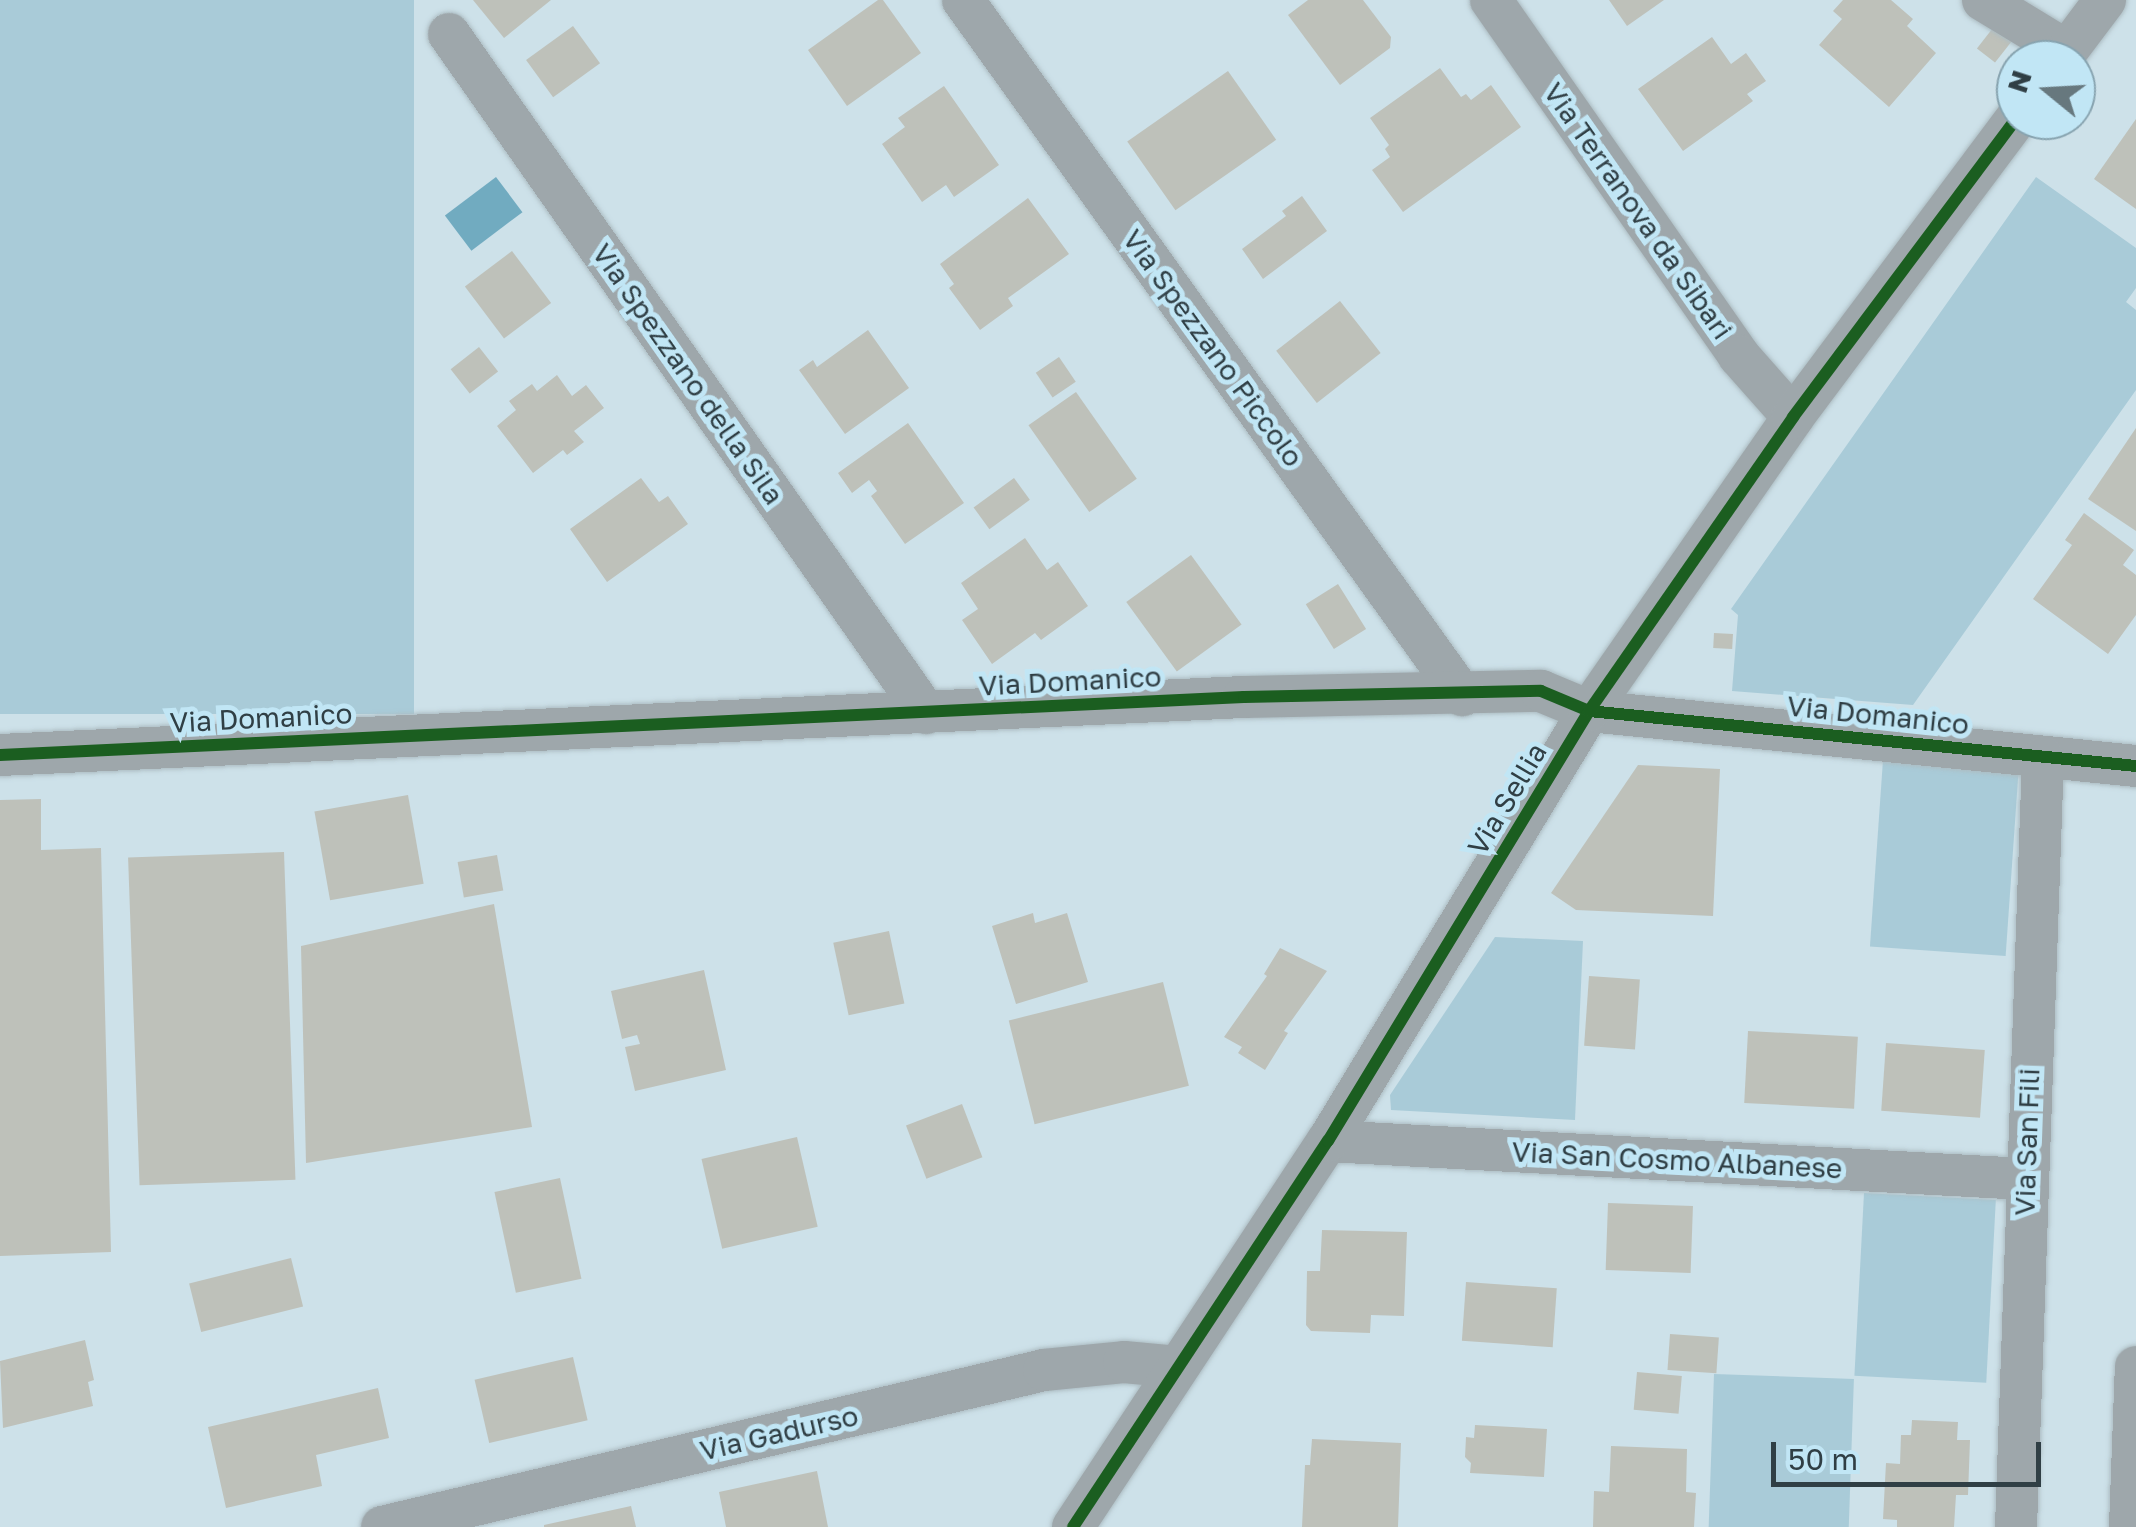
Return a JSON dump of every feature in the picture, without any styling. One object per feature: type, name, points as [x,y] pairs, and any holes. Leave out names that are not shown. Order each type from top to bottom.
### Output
[{"type":"street","name":"Via Spezzano Piccolo","points":[[963,0],[1462,695]]},
{"type":"street","name":"Via Terranova da Sibari","points":[[1490,0],[1739,356],[1793,417]]},
{"type":"street","points":[[1983,0],[2042,40]]},
{"type":"street","points":[[2075,40],[2105,0]]},
{"type":"street","name":"Via Spezzano della Sila","points":[[449,34],[926,713]]},
{"type":"street","name":"Via Sellia","points":[[1073,1527],[1328,1141],[1589,711],[1793,417],[2000,140]]},
{"type":"street","name":"Via Domanico","points":[[0,755],[1244,698],[1541,691],[1589,711],[2136,766]]},
{"type":"street","name":"Via San Fili","points":[[2016,1527],[2042,757]]},
{"type":"street","name":"Via San Cosmo Albanese","points":[[1328,1141],[2025,1179]]},
{"type":"street","name":"Via Gadurso","points":[[382,1527],[1044,1370],[1124,1362],[1178,1367]]},
{"type":"street","points":[[2130,1527],[2136,1367]]},
{"type":"shaded area","points":[[0,0],[414,0],[414,714],[0,714]]},
{"type":"shaded area","points":[[496,177],[522,212],[471,251],[445,216]]},
{"type":"shaded area","points":[[2036,177],[2136,248],[2136,288],[2126,302],[2136,310],[2136,390],[1913,705],[1732,691],[1738,615],[1731,609]]},
{"type":"shaded area","points":[[1883,760],[2019,769],[2006,956],[1870,947]]},
{"type":"shaded area","points":[[1495,937],[1583,941],[1575,1120],[1391,1110],[1390,1095]]},
{"type":"shaded area","points":[[1864,1193],[1996,1200],[1986,1383],[1854,1376]]},
{"type":"shaded area","points":[[1714,1374],[1854,1379],[1849,1527],[1709,1527]]},
{"type":"building","points":[[473,0],[551,0],[504,38]]},
{"type":"building","points":[[883,0],[921,53],[847,106],[808,50]]},
{"type":"building","points":[[1308,0],[1363,0],[1391,37],[1390,48],[1340,85],[1288,15]]},
{"type":"building","points":[[1609,0],[1664,0],[1627,26]]},
{"type":"building","points":[[1843,0],[1891,0],[1913,19],[1907,26],[1936,53],[1889,107],[1819,45],[1842,19],[1833,11]]},
{"type":"building","points":[[1996,24],[2014,38],[1996,40],[1995,63],[1977,48]]},
{"type":"building","points":[[573,26],[600,63],[553,97],[526,60]]},
{"type":"building","points":[[1712,37],[1731,64],[1746,53],[1766,81],[1747,94],[1753,101],[1683,151],[1638,89]]},
{"type":"building","points":[[1440,68],[1461,97],[1466,94],[1471,100],[1491,85],[1521,127],[1403,212],[1372,170],[1390,157],[1385,149],[1389,145],[1370,118]]},
{"type":"building","points":[[1228,71],[1276,140],[1175,210],[1127,142]]},
{"type":"building","points":[[944,86],[999,165],[954,197],[946,185],[922,202],[882,144],[905,127],[898,118]]},
{"type":"building","points":[[2136,119],[2136,209],[2094,179]]},
{"type":"building","points":[[1302,196],[1327,231],[1263,279],[1242,249],[1286,216],[1282,211]]},
{"type":"building","points":[[1028,198],[1069,254],[1008,298],[1013,306],[980,330],[949,288],[954,284],[940,264]]},
{"type":"building","points":[[512,251],[551,303],[504,338],[465,287]]},
{"type":"building","points":[[1340,301],[1381,353],[1317,403],[1276,351]]},
{"type":"building","points":[[868,330],[909,388],[845,434],[799,370],[813,360],[817,367]]},
{"type":"building","points":[[479,347],[498,371],[470,394],[451,369]]},
{"type":"building","points":[[1059,357],[1076,382],[1053,398],[1036,373]]},
{"type":"building","points":[[557,375],[572,396],[586,385],[604,408],[574,431],[584,442],[567,455],[563,450],[533,473],[497,426],[516,410],[509,401],[532,384],[537,391]]},
{"type":"building","points":[[1076,392],[1137,479],[1089,512],[1028,425]]},
{"type":"building","points":[[908,423],[964,503],[905,544],[871,496],[877,491],[869,480],[852,493],[838,473]]},
{"type":"building","points":[[2136,428],[2136,531],[2088,499]]},
{"type":"building","points":[[641,478],[659,502],[668,496],[688,524],[607,582],[570,529]]},
{"type":"building","points":[[1014,478],[1030,500],[989,529],[974,507]]},
{"type":"building","points":[[2084,513],[2134,550],[2123,565],[2136,575],[2136,615],[2108,654],[2033,599],[2072,545],[2065,540]]},
{"type":"building","points":[[1025,538],[1047,570],[1058,562],[1088,606],[1041,640],[1035,633],[992,664],[962,620],[978,609],[961,583]]},
{"type":"building","points":[[1191,555],[1242,625],[1177,672],[1126,602]]},
{"type":"building","points":[[1338,584],[1366,629],[1334,649],[1306,604]]},
{"type":"building","points":[[1714,633],[1733,634],[1732,649],[1713,648]]},
{"type":"building","points":[[1638,765],[1720,769],[1713,916],[1576,910],[1551,893]]},
{"type":"building","points":[[408,795],[424,884],[330,900],[314,811]]},
{"type":"building","points":[[41,799],[41,850],[101,848],[111,1252],[0,1256],[0,800]]},
{"type":"building","points":[[284,852],[295,1180],[140,1185],[128,857]]},
{"type":"building","points":[[497,855],[503,890],[464,897],[458,862]]},
{"type":"building","points":[[494,904],[532,1127],[306,1163],[301,946]]},
{"type":"building","points":[[1033,913],[1035,923],[1067,913],[1088,982],[1016,1004],[992,926]]},
{"type":"building","points":[[889,931],[904,1003],[849,1015],[833,943]]},
{"type":"building","points":[[1280,948],[1327,971],[1284,1031],[1288,1033],[1265,1070],[1238,1053],[1242,1047],[1224,1037],[1267,976],[1264,974]]},
{"type":"building","points":[[704,970],[726,1070],[635,1091],[625,1047],[640,1044],[637,1035],[622,1039],[611,991]]},
{"type":"building","points":[[1589,976],[1640,980],[1635,1049],[1584,1046]]},
{"type":"building","points":[[1163,982],[1189,1086],[1035,1124],[1009,1020]]},
{"type":"building","points":[[1748,1031],[1858,1037],[1854,1109],[1744,1103]]},
{"type":"building","points":[[1886,1043],[1985,1050],[1980,1118],[1881,1111]]},
{"type":"building","points":[[962,1104],[982,1157],[926,1179],[906,1126]]},
{"type":"building","points":[[797,1137],[818,1227],[722,1249],[702,1159]]},
{"type":"building","points":[[560,1178],[581,1279],[516,1293],[494,1192]]},
{"type":"building","points":[[1608,1203],[1693,1206],[1691,1273],[1606,1270]]},
{"type":"building","points":[[1322,1230],[1407,1232],[1404,1316],[1371,1315],[1370,1333],[1311,1331],[1306,1325],[1307,1271],[1320,1271]]},
{"type":"building","points":[[291,1258],[303,1307],[201,1332],[189,1283]]},
{"type":"building","points":[[1466,1282],[1557,1288],[1553,1347],[1462,1341]]},
{"type":"building","points":[[1670,1334],[1719,1337],[1716,1373],[1667,1370]]},
{"type":"building","points":[[85,1340],[94,1380],[88,1382],[93,1406],[3,1428],[0,1361]]},
{"type":"building","points":[[573,1357],[588,1420],[489,1443],[475,1380]]},
{"type":"building","points":[[1637,1372],[1682,1376],[1679,1414],[1634,1410]]},
{"type":"building","points":[[378,1388],[389,1438],[316,1455],[322,1486],[226,1508],[208,1427]]},
{"type":"building","points":[[1912,1420],[1958,1422],[1957,1440],[1970,1440],[1968,1495],[1956,1495],[1954,1527],[1897,1527],[1897,1520],[1883,1519],[1886,1463],[1900,1464],[1901,1435],[1911,1435]]},
{"type":"building","points":[[1475,1425],[1547,1429],[1544,1477],[1470,1473],[1471,1463],[1465,1457],[1466,1437],[1474,1438]]},
{"type":"building","points":[[1312,1439],[1401,1443],[1398,1527],[1302,1527],[1305,1465],[1310,1465]]},
{"type":"building","points":[[1611,1446],[1687,1449],[1686,1492],[1696,1493],[1694,1527],[1593,1527],[1594,1491],[1609,1492]]},
{"type":"building","points":[[817,1471],[828,1527],[726,1527],[719,1492]]},
{"type":"building","points":[[631,1506],[636,1527],[544,1527],[544,1525]]},
{"type":"cycle path","points":[[1073,1527],[1328,1141],[1589,711],[1793,417],[2000,140]]},
{"type":"cycle path","points":[[0,755],[1244,697],[1541,691],[1589,711],[2136,766]]}]
